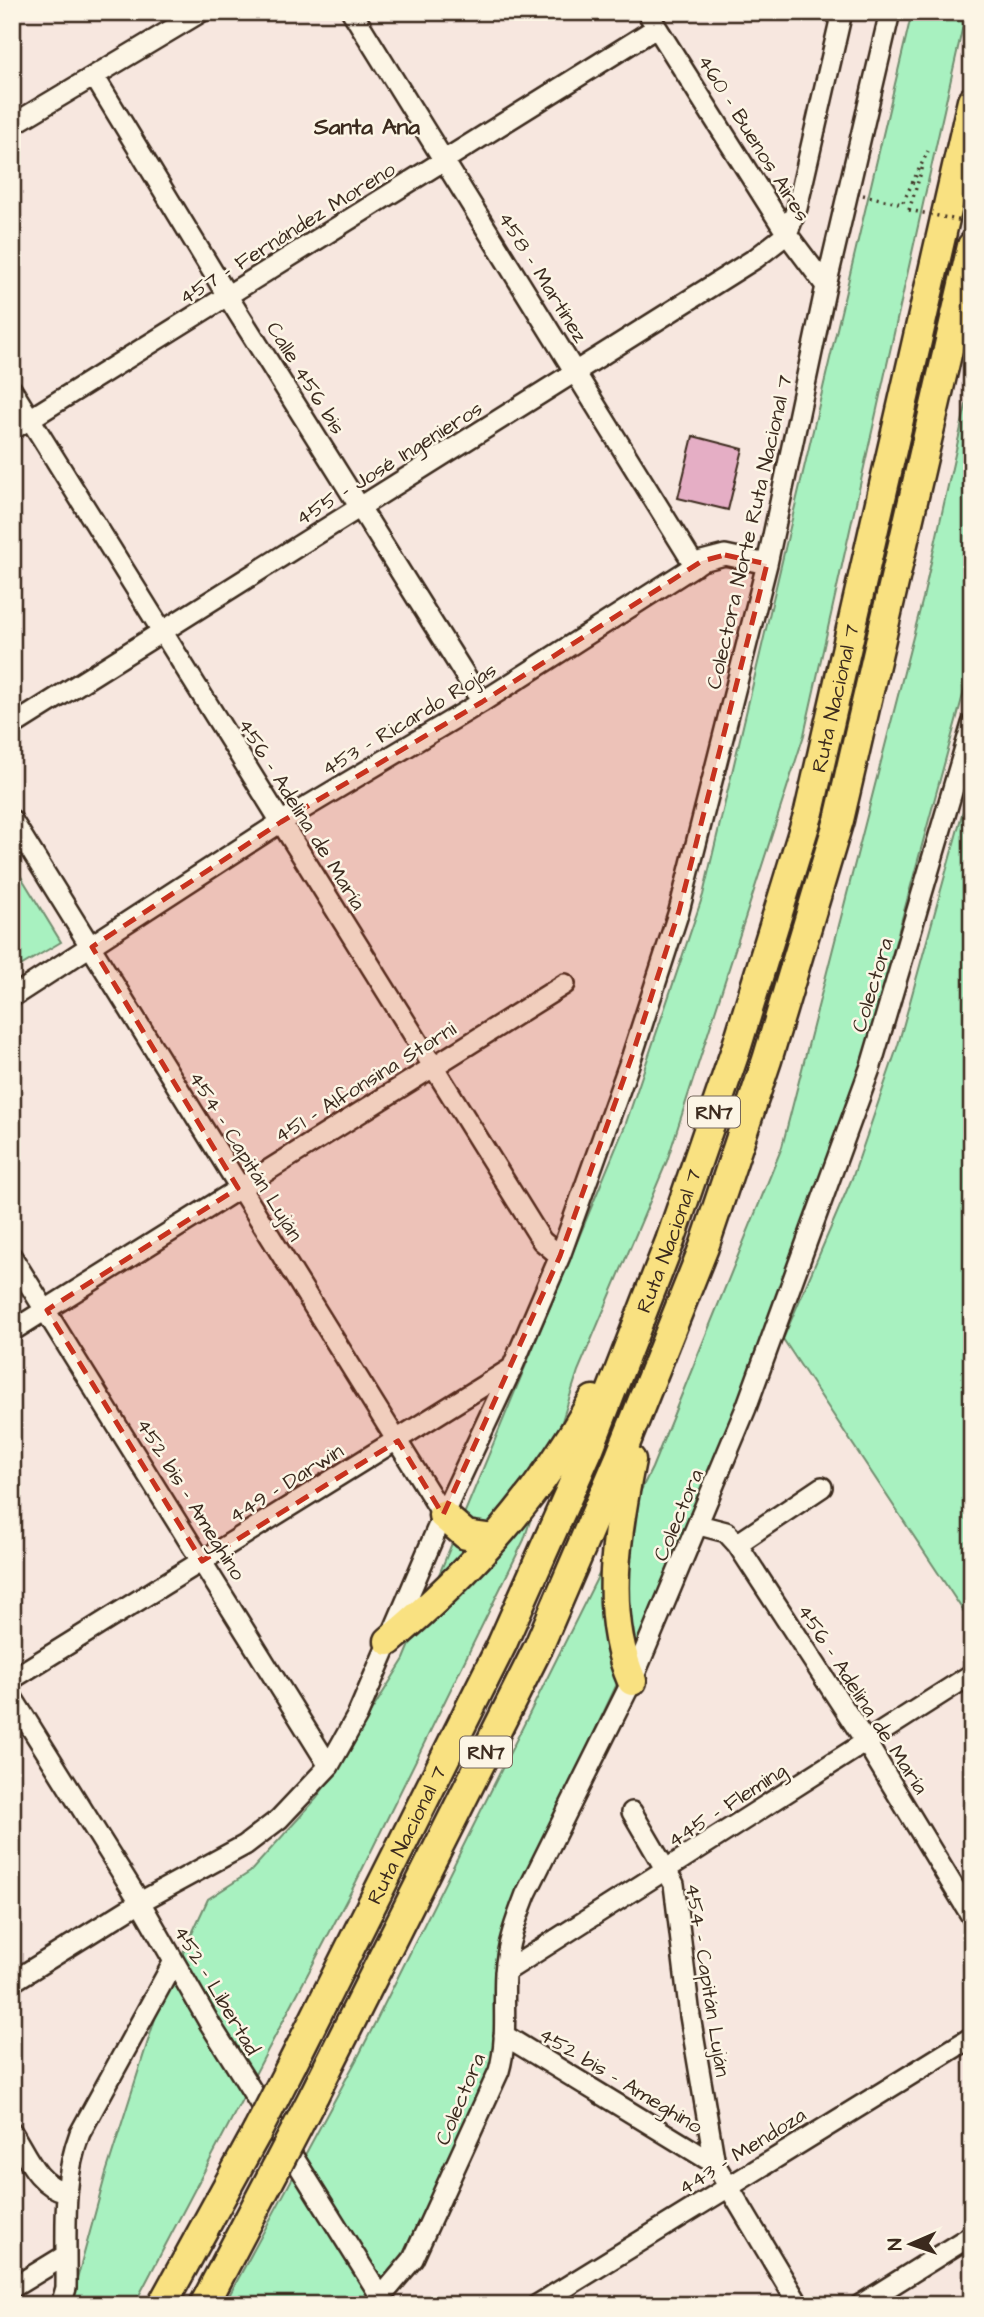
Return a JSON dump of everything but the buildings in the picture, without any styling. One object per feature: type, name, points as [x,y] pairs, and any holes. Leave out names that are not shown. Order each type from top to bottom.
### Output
[{"type":"highway","name":"Ruta Nacional 7","points":[[162,2305],[292,2064],[502,1644],[590,1446],[642,1312],[730,1065],[808,812],[972,102]]},
{"type":"highway","name":"Ruta Nacional 7","points":[[204,2305],[314,2095],[538,1648],[704,1247],[767,1060],[839,820],[972,246]]},
{"type":"highway","points":[[389,1641],[447,1592],[528,1501],[557,1459],[642,1312]]},
{"type":"highway","points":[[632,1681],[620,1646],[615,1592],[624,1491],[642,1402]]},
{"type":"highway","points":[[443,1515],[466,1535],[494,1539]]},
{"type":"street","points":[[12,125],[201,12]]},
{"type":"street","name":"458 - Martínez","points":[[352,12],[695,566]]},
{"type":"street","points":[[787,234],[797,208],[842,12]]},
{"type":"street","name":"Colectora Norte Ruta Nacional 7","points":[[560,1256],[632,1056],[678,911],[767,564],[890,12]]},
{"type":"street","name":"457 - Fernández Moreno","points":[[12,430],[444,161],[652,20]]},
{"type":"street","name":"460 - Buenos Aires","points":[[652,20],[787,234],[827,286]]},
{"type":"street","name":"Calle 456 bis","points":[[94,76],[228,297],[482,702]]},
{"type":"street","name":"455 - José Ingenieros","points":[[12,726],[575,373],[756,258],[787,234]]},
{"type":"street","name":"456 - Adelina de María","points":[[12,390],[432,1068],[542,1241],[560,1256]]},
{"type":"street","name":"453 - Ricardo Rojas","points":[[12,997],[281,822],[482,702],[695,566],[713,556],[725,555],[767,564]]},
{"type":"street","name":"Colectora","points":[[384,2301],[413,2259],[487,2100],[503,2057],[505,1972],[512,1929],[526,1894],[632,1681],[746,1408],[871,1066],[972,724]]},
{"type":"street","name":"454 - Capitán Luján","points":[[12,820],[443,1515]]},
{"type":"street","name":"451 - Alfonsina Storni","points":[[12,1331],[565,984]]},
{"type":"street","points":[[12,1982],[140,1902],[245,1845],[279,1819],[329,1766],[357,1716],[443,1515],[512,1368],[560,1256]]},
{"type":"street","name":"452 bis - Ameghino","points":[[12,1257],[329,1766]]},
{"type":"street","name":"449 - Darwin","points":[[12,1679],[512,1368]]},
{"type":"street","points":[[737,1544],[822,1487]]},
{"type":"street","name":"456 - Adelina de María","points":[[699,1525],[726,1532],[737,1544],[866,1742],[972,1917]]},
{"type":"street","name":"445 - Fleming","points":[[505,1972],[666,1872],[972,1674]]},
{"type":"street","name":"452 - Libertad","points":[[12,1697],[140,1902],[173,1963],[384,2301]]},
{"type":"street","name":"454 - Capitán Luján","points":[[632,1812],[674,1884],[691,2016],[715,2164]]},
{"type":"street","points":[[61,2305],[66,2288],[67,2175],[80,2133],[173,1963]]},
{"type":"street","name":"452 bis - Ameghino","points":[[504,2035],[715,2164]]},
{"type":"street","name":"443 - Mendoza","points":[[537,2305],[972,2037]]},
{"type":"street","points":[[12,2132],[42,2181],[52,2189],[66,2192]]},
{"type":"street","points":[[715,2164],[799,2305]]},
{"type":"street","points":[[860,2305],[972,2235]]},
{"type":"street","points":[[12,2288],[66,2255]]},
{"type":"path","points":[[848,192],[902,204],[928,151],[909,210],[972,223]]},
{"type":"highlighted area","points":[[725,555],[767,564],[679,911],[632,1056],[560,1256],[443,1515],[398,1441],[202,1561],[47,1310],[238,1188],[92,947],[281,822],[482,702],[702,561]]},
{"type":"green space","points":[[912,12],[966,12],[804,735],[667,1161],[578,1371],[524,1540],[356,1882],[134,2305],[70,2305],[106,2173],[161,2000],[208,1899],[250,1872],[317,1798],[404,1659],[625,1126],[703,895]]},
{"type":"green space","points":[[972,378],[972,662],[864,1058],[736,1409],[675,1561],[508,1915],[500,1949],[492,2070],[378,2305],[224,2305],[360,2053],[652,1468],[782,1147],[923,598]]},
{"type":"green space","points":[[972,778],[972,1624],[783,1339],[853,1176],[898,1045]]},
{"type":"green space","points":[[12,862],[61,942],[12,971]]},
{"type":"district","name":"Santa Ana","points":[[367,126]]}]
